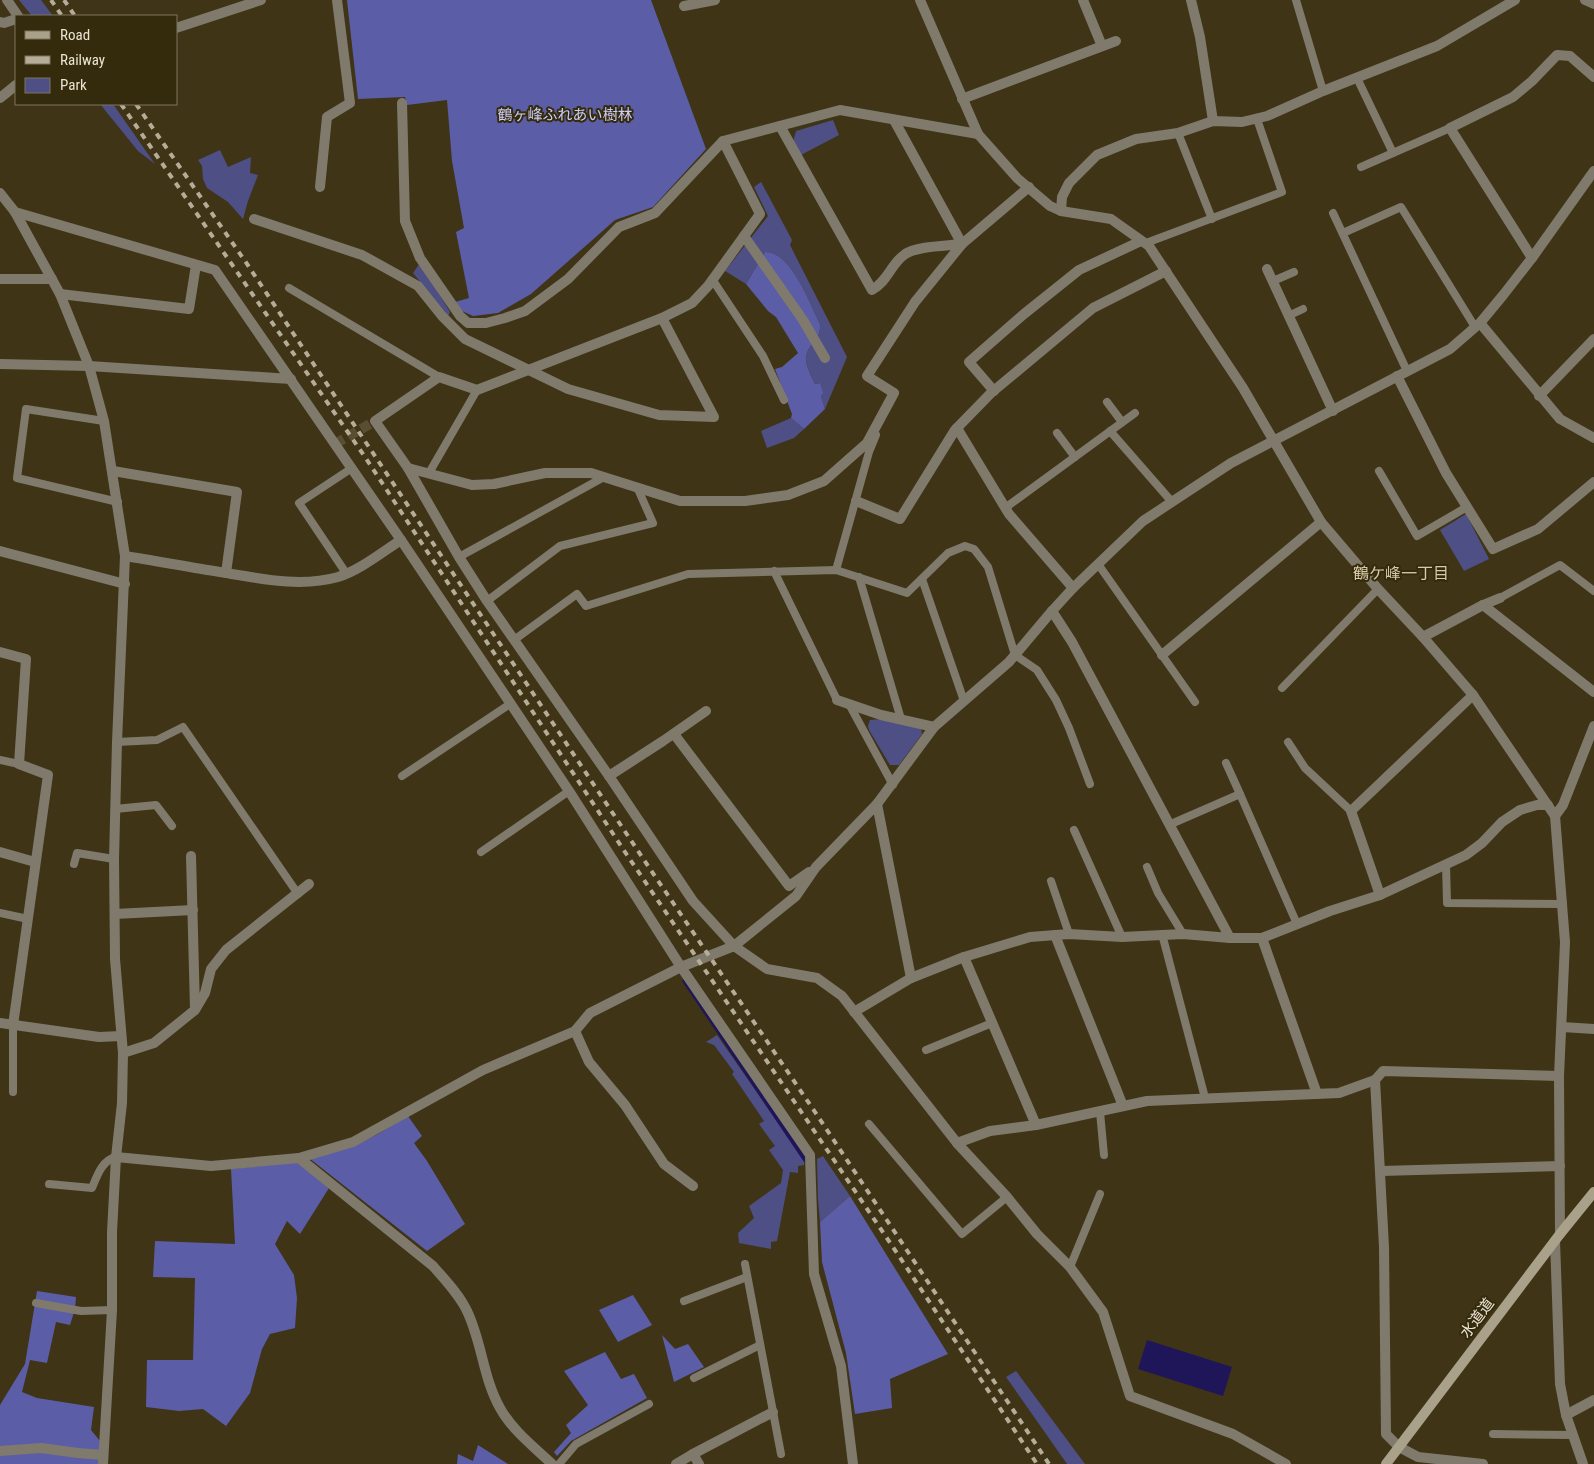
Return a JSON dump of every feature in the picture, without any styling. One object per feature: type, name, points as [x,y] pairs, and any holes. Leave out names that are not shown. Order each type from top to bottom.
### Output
[{"type":"street","points":[[7,0],[16,15]]},
{"type":"street","points":[[178,27],[261,0]]},
{"type":"street","points":[[320,187],[327,117],[350,103],[337,0]]},
{"type":"street","points":[[684,6],[715,0]]},
{"type":"street","points":[[920,0],[978,134],[1018,178],[1050,206],[1061,211],[1111,219],[1149,246],[1243,388],[1321,522],[1472,695],[1555,816],[1565,942],[1559,1076],[1560,1166],[1558,1237],[1560,1384],[1566,1415],[1583,1464]]},
{"type":"street","points":[[1083,0],[1102,46]]},
{"type":"street","points":[[1191,0],[1200,37],[1213,121]]},
{"type":"street","points":[[1061,211],[1062,197],[1069,183],[1097,155],[1136,138],[1178,133],[1213,121],[1242,122],[1267,116],[1323,91],[1436,46],[1515,0]]},
{"type":"street","points":[[1584,0],[1594,4]]},
{"type":"street","points":[[0,22],[4,23],[15,18]]},
{"type":"street","points":[[962,99],[1116,41]]},
{"type":"street","points":[[1532,258],[1450,128],[1513,97],[1532,81],[1557,55],[1570,56],[1594,76]]},
{"type":"street","points":[[0,98],[15,86]]},
{"type":"street","points":[[402,103],[405,221],[420,258],[460,316],[468,323],[486,323],[525,311],[568,280],[619,227],[655,213],[723,141],[840,110],[978,134]]},
{"type":"street","points":[[894,120],[962,244]]},
{"type":"street","points":[[780,126],[872,290],[881,285],[903,255],[913,251],[962,244]]},
{"type":"street","points":[[723,141],[760,214],[708,286],[692,303],[662,318],[477,390],[439,377],[375,421],[408,468],[459,557],[487,601],[609,776],[693,901],[734,946],[767,969],[817,978],[842,996],[957,1143],[1007,1197],[1037,1234],[1070,1267],[1103,1312],[1130,1396],[1233,1434],[1286,1464]]},
{"type":"street","points":[[116,1157],[211,1166],[300,1158],[352,1142],[484,1070],[575,1031],[590,1013],[681,968],[734,946],[796,896],[816,867],[877,804],[934,727],[1015,655],[1073,588],[1143,521],[1231,463],[1450,348],[1477,325],[1532,258],[1594,171]]},
{"type":"street","points":[[408,468],[472,485],[494,484],[545,473],[591,473],[680,501],[746,502],[788,495],[824,481],[867,443],[894,393],[867,376],[915,302],[962,244],[1029,187]]},
{"type":"street","points":[[0,193],[15,212],[52,278],[89,366],[104,421],[125,556],[114,859],[115,959],[123,1053],[122,1103],[116,1157],[112,1232],[112,1310],[103,1459],[41,1448],[0,1451]]},
{"type":"street","points":[[15,212],[215,270],[401,540],[568,791],[681,968],[810,1156],[814,1274],[841,1366],[853,1464]]},
{"type":"street","points":[[254,219],[362,255],[418,286],[465,339],[568,389],[659,415],[714,417],[662,318]]},
{"type":"street","points":[[744,236],[803,320],[825,358]]},
{"type":"street","points":[[994,391],[968,362],[1079,270],[1143,242]]},
{"type":"street","points":[[60,294],[189,309],[196,265]]},
{"type":"street","points":[[1267,269],[1333,411]]},
{"type":"street","points":[[856,501],[900,519],[957,428],[994,391],[1093,308],[1166,271]]},
{"type":"street","points":[[0,279],[52,278]]},
{"type":"street","points":[[451,325],[460,316]]},
{"type":"street","points":[[1477,325],[1560,419],[1594,438]]},
{"type":"street","points":[[1539,396],[1594,339]]},
{"type":"street","points":[[0,364],[89,366],[291,379]]},
{"type":"street","points":[[1397,376],[1446,473],[1493,549],[1538,529],[1594,482]]},
{"type":"street","points":[[957,428],[1005,508],[1073,588]]},
{"type":"street","points":[[113,472],[236,492],[226,573]]},
{"type":"street","points":[[1162,655],[1321,522]]},
{"type":"street","points":[[125,556],[270,581],[325,580],[346,573],[401,540]]},
{"type":"street","points":[[0,551],[125,584]]},
{"type":"street","points":[[1423,637],[1483,604],[1500,598]]},
{"type":"street","points":[[1483,604],[1594,692]]},
{"type":"street","points":[[1052,611],[1072,642],[1171,824],[1230,938]]},
{"type":"street","points":[[0,652],[26,659],[18,764],[48,775],[13,1025]]},
{"type":"street","points":[[1380,894],[1351,811],[1472,695]]},
{"type":"street","points":[[837,700],[934,727]]},
{"type":"street","points":[[609,776],[706,711]]},
{"type":"street","points":[[1555,816],[1563,805],[1594,727]]},
{"type":"street","points":[[674,734],[789,886],[816,867]]},
{"type":"street","points":[[877,804],[911,978]]},
{"type":"street","points":[[854,1012],[911,978],[964,957],[1030,937],[1070,934],[1122,937],[1183,934],[1230,938],[1262,938],[1380,894],[1466,855],[1482,843],[1502,822],[1520,810],[1537,805],[1548,805]]},
{"type":"street","points":[[0,852],[35,862]]},
{"type":"street","points":[[191,856],[195,1010]]},
{"type":"street","points":[[123,1053],[154,1043],[195,1010],[205,993],[211,969],[226,950],[309,884]]},
{"type":"street","points":[[114,914],[193,910]]},
{"type":"street","points":[[1055,935],[1124,1106]]},
{"type":"street","points":[[1262,938],[1317,1094]]},
{"type":"street","points":[[964,957],[1036,1125]]},
{"type":"street","points":[[0,1024],[98,1037],[121,1036]]},
{"type":"street","points":[[1562,1027],[1594,1029]]},
{"type":"street","points":[[575,1031],[589,1062],[625,1105],[664,1164],[693,1186]]},
{"type":"street","points":[[957,1143],[990,1132],[1036,1125],[1147,1101],[1339,1093],[1375,1080],[1383,1071],[1559,1076]]},
{"type":"street","points":[[1375,1080],[1384,1247],[1386,1434],[1399,1447],[1418,1457],[1483,1464]]},
{"type":"street","points":[[300,1158],[433,1266],[450,1286],[467,1311],[479,1344],[491,1388],[500,1409],[512,1425],[552,1464]]},
{"type":"street","points":[[1381,1171],[1560,1166]]},
{"type":"street","name":"水道道","points":[[1386,1464],[1594,1192]]},
{"type":"street","points":[[1566,1415],[1594,1400]]},
{"type":"street","points":[[676,1464],[773,1412]]},
{"type":"street","points":[[693,1454],[699,1464]]},
{"type":"lane","points":[[1296,0],[1323,91]]},
{"type":"lane","points":[[1357,78],[1393,153]]},
{"type":"lane","points":[[1143,242],[1212,219],[1282,192],[1258,119]]},
{"type":"lane","points":[[1361,167],[1450,128]]},
{"type":"lane","points":[[1178,133],[1212,219]]},
{"type":"lane","points":[[1343,233],[1401,207],[1477,325]]},
{"type":"lane","points":[[1333,212],[1407,371]]},
{"type":"lane","points":[[1273,281],[1294,272]]},
{"type":"lane","points":[[712,279],[763,356],[784,400]]},
{"type":"lane","points":[[289,288],[439,377]]},
{"type":"lane","points":[[1288,316],[1303,309]]},
{"type":"lane","points":[[429,473],[477,390]]},
{"type":"lane","points":[[836,570],[869,452],[894,393]]},
{"type":"lane","points":[[1107,402],[1122,422]]},
{"type":"lane","points":[[104,421],[26,409],[17,478],[118,502]]},
{"type":"lane","points":[[1005,508],[1135,413]]},
{"type":"lane","points":[[1110,431],[1172,502]]},
{"type":"lane","points":[[1057,433],[1075,457]]},
{"type":"lane","points":[[346,573],[299,502],[352,468]]},
{"type":"lane","points":[[1379,471],[1417,536],[1467,507]]},
{"type":"lane","points":[[459,557],[604,476]]},
{"type":"lane","points":[[487,601],[560,546],[653,523],[637,487]]},
{"type":"lane","points":[[514,640],[576,594],[586,606],[688,574],[836,570],[906,593],[948,553],[965,546],[974,549],[988,567],[1015,655],[1037,670],[1056,700],[1069,728],[1090,784]]},
{"type":"lane","points":[[1098,564],[1195,702]]},
{"type":"lane","points":[[1500,598],[1560,565],[1594,591]]},
{"type":"lane","points":[[774,571],[837,700]]},
{"type":"lane","points":[[859,577],[901,719]]},
{"type":"lane","points":[[922,579],[964,701]]},
{"type":"lane","points":[[1282,688],[1378,589]]},
{"type":"lane","points":[[402,776],[510,704]]},
{"type":"lane","points":[[849,704],[893,784]]},
{"type":"lane","points":[[117,742],[157,740],[183,727],[298,894]]},
{"type":"lane","points":[[1288,742],[1305,768],[1351,811]]},
{"type":"lane","points":[[0,760],[18,764]]},
{"type":"lane","points":[[1226,762],[1298,924]]},
{"type":"lane","points":[[481,852],[568,791]]},
{"type":"lane","points":[[1171,824],[1240,794]]},
{"type":"lane","points":[[115,809],[156,805],[172,826]]},
{"type":"lane","points":[[1074,830],[1122,937]]},
{"type":"lane","points":[[74,864],[77,853],[114,859]]},
{"type":"lane","points":[[1446,864],[1448,903],[1563,904]]},
{"type":"lane","points":[[1147,867],[1158,893],[1183,934]]},
{"type":"lane","points":[[1051,881],[1070,934]]},
{"type":"lane","points":[[0,913],[28,919]]},
{"type":"lane","points":[[1162,934],[1204,1094]]},
{"type":"lane","points":[[926,1050],[992,1023]]},
{"type":"lane","points":[[13,1025],[13,1092]]},
{"type":"lane","points":[[1100,1112],[1104,1156]]},
{"type":"lane","points":[[869,1124],[962,1234],[1007,1197]]},
{"type":"lane","points":[[49,1184],[92,1188],[99,1171],[110,1158],[116,1157]]},
{"type":"lane","points":[[1070,1267],[1100,1194]]},
{"type":"lane","points":[[745,1264],[781,1454]]},
{"type":"lane","points":[[684,1301],[747,1277]]},
{"type":"lane","points":[[36,1303],[81,1310],[112,1310]]},
{"type":"lane","points":[[694,1378],[760,1345]]},
{"type":"lane","points":[[559,1464],[576,1444],[649,1404]]},
{"type":"lane","points":[[1493,1434],[1573,1435]]},
{"type":"green space","points":[[19,0],[41,0],[52,15],[31,15]]},
{"type":"green space","name":"鶴ヶ峰ふれあい樹林","points":[[347,0],[651,0],[706,149],[653,207],[615,220],[531,294],[498,313],[473,316],[462,311],[455,302],[469,298],[456,232],[464,228],[452,161],[447,100],[407,105],[405,97],[358,99]]},
{"type":"green space","points":[[101,105],[114,105],[155,164],[138,151]]},
{"type":"green space","points":[[833,120],[839,135],[799,156],[793,142],[796,131]]},
{"type":"green space","points":[[220,150],[228,167],[251,157],[250,173],[258,175],[243,219],[228,202],[207,188],[203,179],[202,166],[198,160]]},
{"type":"green space","points":[[761,182],[792,240],[790,245],[847,357],[825,409],[820,383],[815,384],[806,360],[809,349],[818,336],[820,324],[805,292],[791,269],[774,254],[765,252],[746,284],[725,271],[768,216],[754,187]]},
{"type":"green space","points":[[765,252],[774,254],[791,269],[805,292],[820,324],[818,336],[809,349],[806,360],[815,384],[820,383],[825,409],[804,429],[791,418],[792,414],[775,369],[782,367],[798,353],[776,317],[768,311],[746,284]]},
{"type":"green space","points":[[420,263],[450,312],[448,316],[413,273]]},
{"type":"green space","points":[[791,418],[804,429],[794,438],[767,448],[761,431]]},
{"type":"green space","points":[[1466,514],[1489,559],[1464,571],[1440,530]]},
{"type":"green space","points":[[881,719],[921,728],[922,734],[899,765],[890,765],[869,730],[870,720]]},
{"type":"green space","points":[[717,1035],[804,1160],[804,1165],[798,1166],[798,1173],[790,1172],[777,1241],[771,1242],[771,1249],[739,1243],[738,1233],[754,1218],[749,1206],[781,1183],[783,1170],[769,1150],[775,1146],[759,1124],[764,1121],[732,1074],[734,1072],[714,1045],[706,1042]]},
{"type":"green space","points":[[408,1116],[422,1136],[414,1143],[465,1224],[427,1251],[309,1158],[354,1146]]},
{"type":"green space","points":[[823,1156],[850,1196],[820,1222],[817,1159]]},
{"type":"green space","points":[[298,1162],[329,1188],[300,1234],[287,1221],[275,1244],[294,1275],[297,1298],[295,1328],[270,1334],[262,1349],[250,1393],[226,1426],[203,1409],[179,1411],[146,1407],[147,1360],[193,1360],[195,1278],[153,1277],[155,1241],[235,1244],[231,1169]]},
{"type":"green space","points":[[850,1196],[948,1354],[890,1379],[892,1408],[855,1414],[846,1353],[822,1262],[820,1222]]},
{"type":"green space","points":[[37,1291],[76,1297],[75,1309],[70,1325],[56,1322],[47,1363],[30,1360],[22,1392],[37,1398],[94,1407],[91,1430],[100,1441],[102,1464],[0,1464],[0,1405],[25,1364]]},
{"type":"green space","points":[[633,1295],[652,1325],[618,1342],[599,1310]]},
{"type":"green space","points":[[662,1335],[675,1349],[688,1344],[704,1367],[674,1382]]},
{"type":"green space","points":[[605,1352],[621,1379],[634,1374],[647,1398],[571,1441],[557,1456],[554,1452],[571,1433],[566,1425],[588,1405],[564,1371]]},
{"type":"green space","points":[[1016,1371],[1085,1464],[1067,1464],[1006,1377]]},
{"type":"green space","points":[[478,1445],[508,1464],[457,1464],[458,1454],[473,1461]]},
{"type":"shaded area","points":[[1147,1340],[1232,1367],[1223,1396],[1138,1369]]},
{"type":"waterway","points":[[685,981],[805,1159]]},
{"type":"tunnel","points":[[335,444],[375,421]]},
{"type":"railway","points":[[51,0],[61,15]]},
{"type":"railway","points":[[64,0],[74,15]]},
{"type":"railway","points":[[122,105],[365,457],[627,855],[897,1253],[1037,1464]]},
{"type":"railway","points":[[137,105],[245,261],[1049,1464]]},
{"type":"district","name":"鶴ケ峰一丁目","points":[[1401,573]]}]
